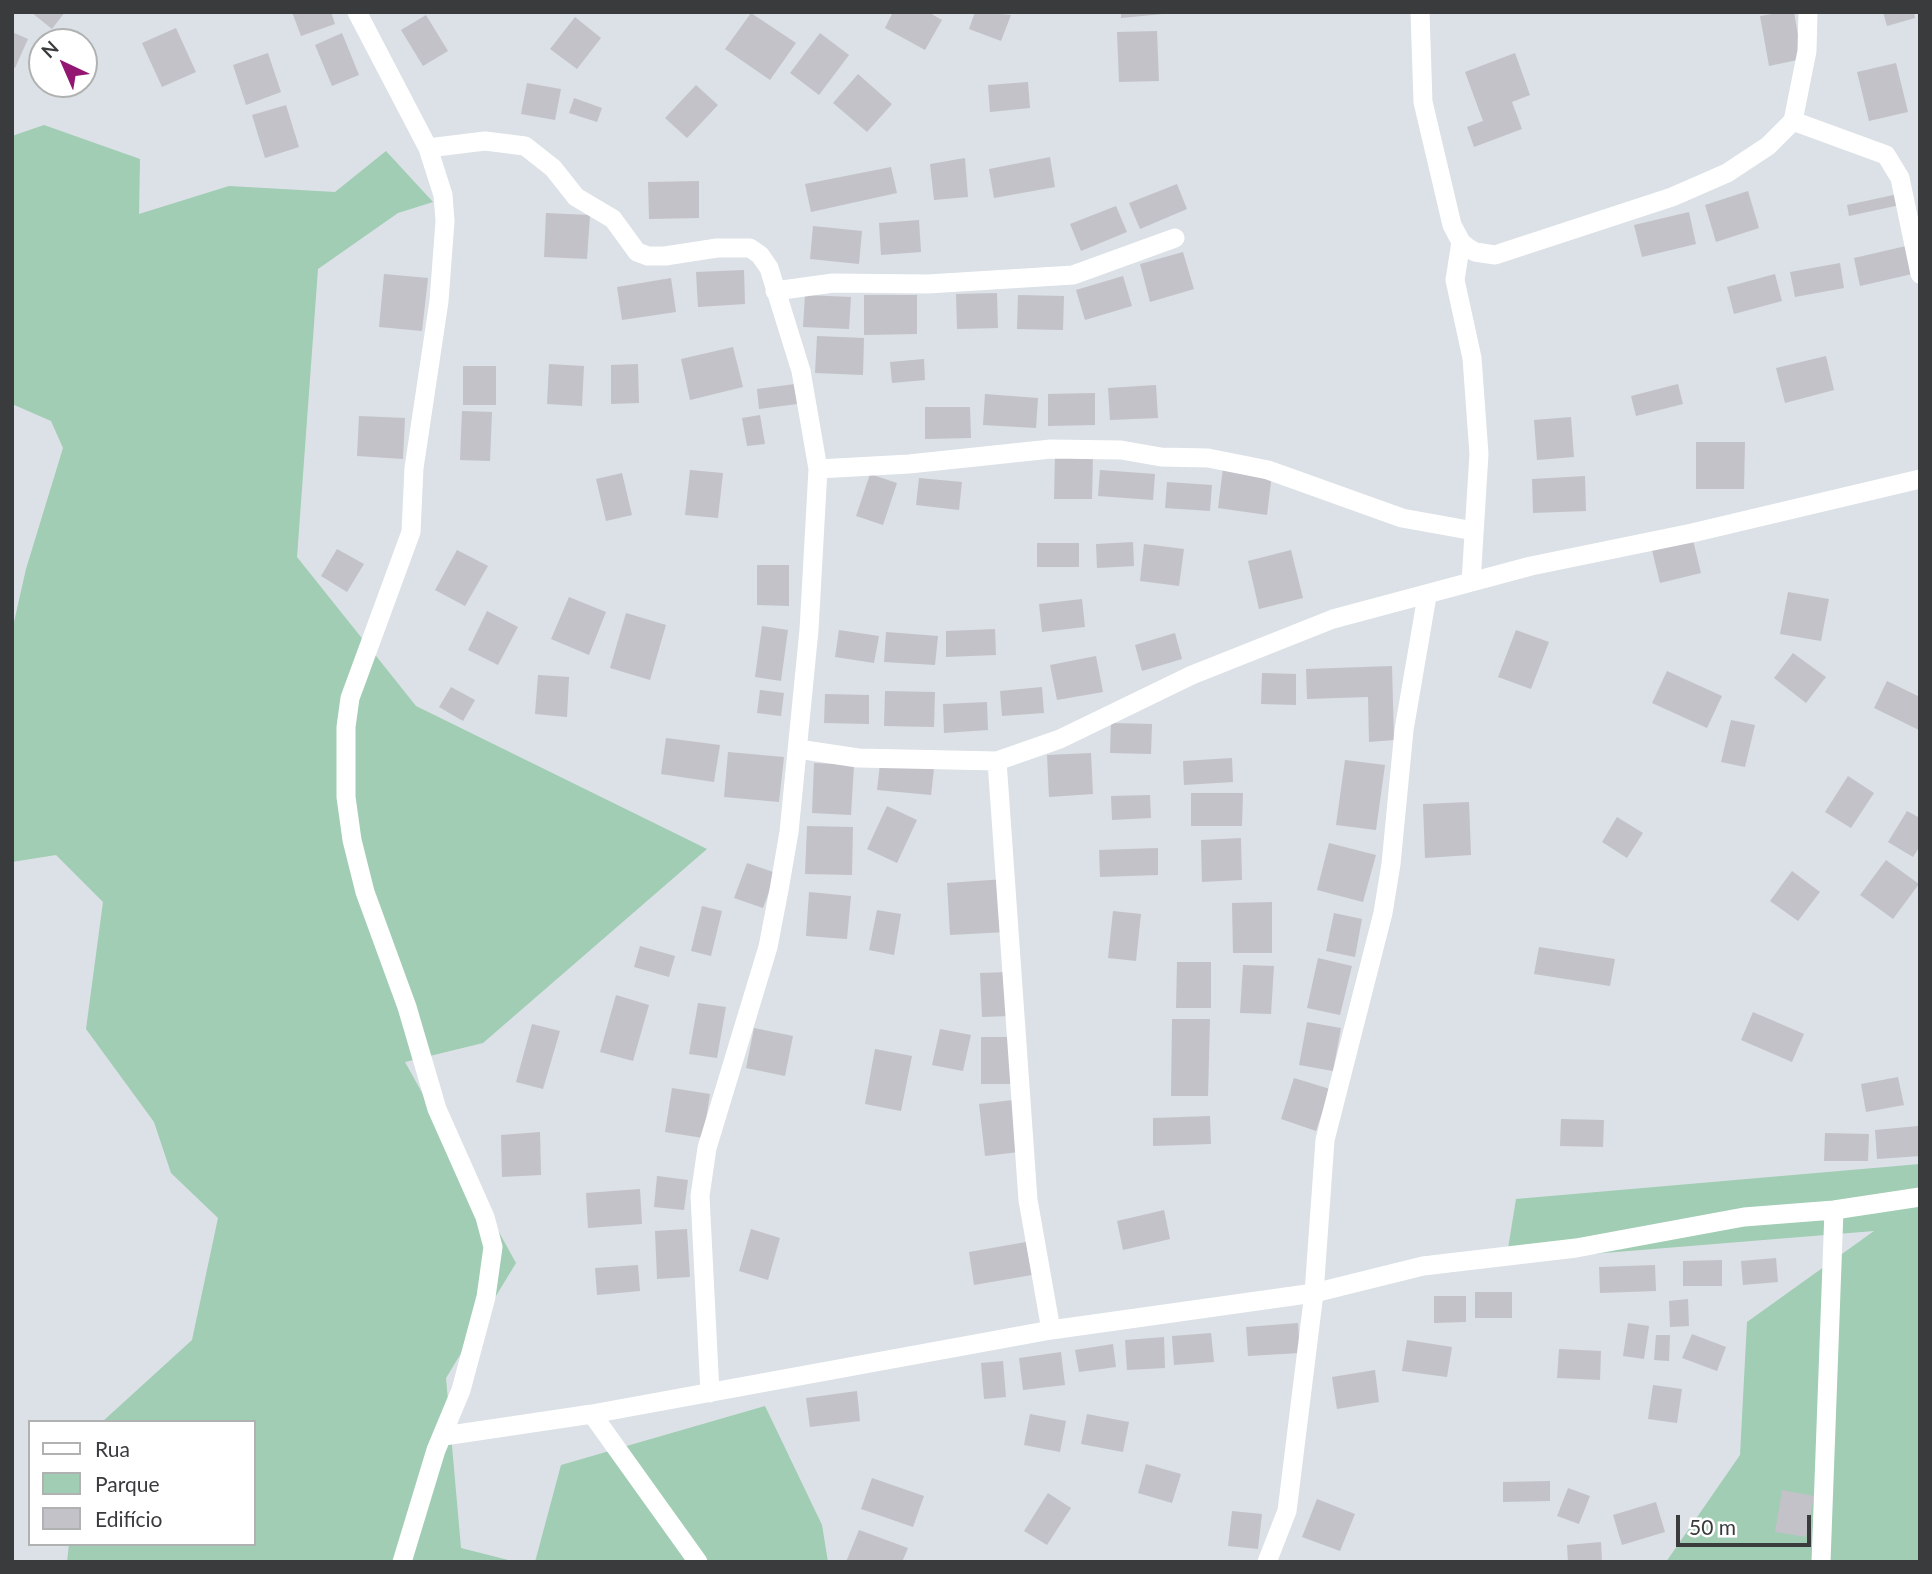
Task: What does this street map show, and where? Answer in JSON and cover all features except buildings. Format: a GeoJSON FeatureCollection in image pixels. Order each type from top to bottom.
{"type":"FeatureCollection","features":[{"type":"Feature","properties":{"kind":"street"},"geometry":{"type":"LineString","coordinates":[[357,12],[428,148],[443,195],[445,221],[439,301],[414,468],[411,533],[350,698],[346,727],[346,783],[352,840],[366,892],[407,1007],[437,1109],[485,1217],[493,1247],[486,1297],[461,1390],[444,1437],[436,1450],[402,1562]]}},
{"type":"Feature","properties":{"kind":"street"},"geometry":{"type":"LineString","coordinates":[[1420,12],[1423,102],[1452,225],[1461,242],[1475,252],[1495,255],[1672,198],[1749,160],[1768,146],[1793,121],[1807,51],[1808,12]]}},
{"type":"Feature","properties":{"kind":"street"},"geometry":{"type":"LineString","coordinates":[[1793,121],[1886,155],[1900,178],[1920,274]]}},
{"type":"Feature","properties":{"kind":"street"},"geometry":{"type":"LineString","coordinates":[[428,148],[485,141],[525,146],[553,168],[576,197],[613,219],[637,252],[665,256],[717,248],[750,248],[765,262],[801,371],[818,469],[815,557],[798,749],[789,832],[768,947],[707,1148],[700,1196],[710,1393]]}},
{"type":"Feature","properties":{"kind":"street"},"geometry":{"type":"LineString","coordinates":[[775,291],[833,283],[928,284],[1073,275],[1175,238]]}},
{"type":"Feature","properties":{"kind":"street"},"geometry":{"type":"LineString","coordinates":[[1461,242],[1455,280],[1472,358],[1479,454],[1471,582]]}},
{"type":"Feature","properties":{"kind":"street"},"geometry":{"type":"LineString","coordinates":[[818,469],[909,464],[1051,449],[1121,450],[1161,457],[1208,458],[1268,470],[1402,518],[1474,531]]}},
{"type":"Feature","properties":{"kind":"street"},"geometry":{"type":"LineString","coordinates":[[798,749],[858,758],[997,761],[1060,739],[1192,676],[1333,619],[1427,596],[1471,582],[1920,479]]}},
{"type":"Feature","properties":{"kind":"street"},"geometry":{"type":"LineString","coordinates":[[1267,1562],[1287,1511],[1314,1293],[1325,1140],[1383,913],[1391,864],[1404,730],[1427,596]]}},
{"type":"Feature","properties":{"kind":"street"},"geometry":{"type":"LineString","coordinates":[[997,761],[1028,1200],[1051,1330]]}},
{"type":"Feature","properties":{"kind":"street"},"geometry":{"type":"LineString","coordinates":[[444,1437],[592,1414],[1051,1330],[1314,1293],[1423,1266],[1576,1248],[1744,1216],[1834,1210],[1920,1197]]}},
{"type":"Feature","properties":{"kind":"street"},"geometry":{"type":"LineString","coordinates":[[1821,1562],[1834,1210]]}},
{"type":"Feature","properties":{"kind":"street"},"geometry":{"type":"LineString","coordinates":[[592,1414],[698,1562]]}},
{"type":"Feature","properties":{"kind":"green space"},"geometry":{"type":"Polygon","coordinates":[[[44,125],[140,159],[139,214],[229,186],[335,192],[386,151],[433,202],[398,213],[318,269],[297,557],[416,706],[707,849],[483,1043],[405,1062],[516,1263],[446,1378],[461,1548],[516,1562],[67,1562],[69,1546],[256,1546],[256,1420],[104,1420],[192,1340],[218,1218],[171,1173],[154,1122],[86,1029],[103,902],[56,855],[12,862],[12,631],[26,569],[63,448],[51,421],[12,404],[12,136],[44,125]]]}},
{"type":"Feature","properties":{"kind":"green space"},"geometry":{"type":"Polygon","coordinates":[[[1920,1164],[1920,1562],[1666,1562],[1740,1455],[1747,1322],[1874,1231],[1506,1261],[1516,1199],[1920,1164]]]}},
{"type":"Feature","properties":{"kind":"green space"},"geometry":{"type":"Polygon","coordinates":[[[765,1406],[822,1525],[828,1562],[535,1562],[561,1465],[765,1406]]]}}]}
